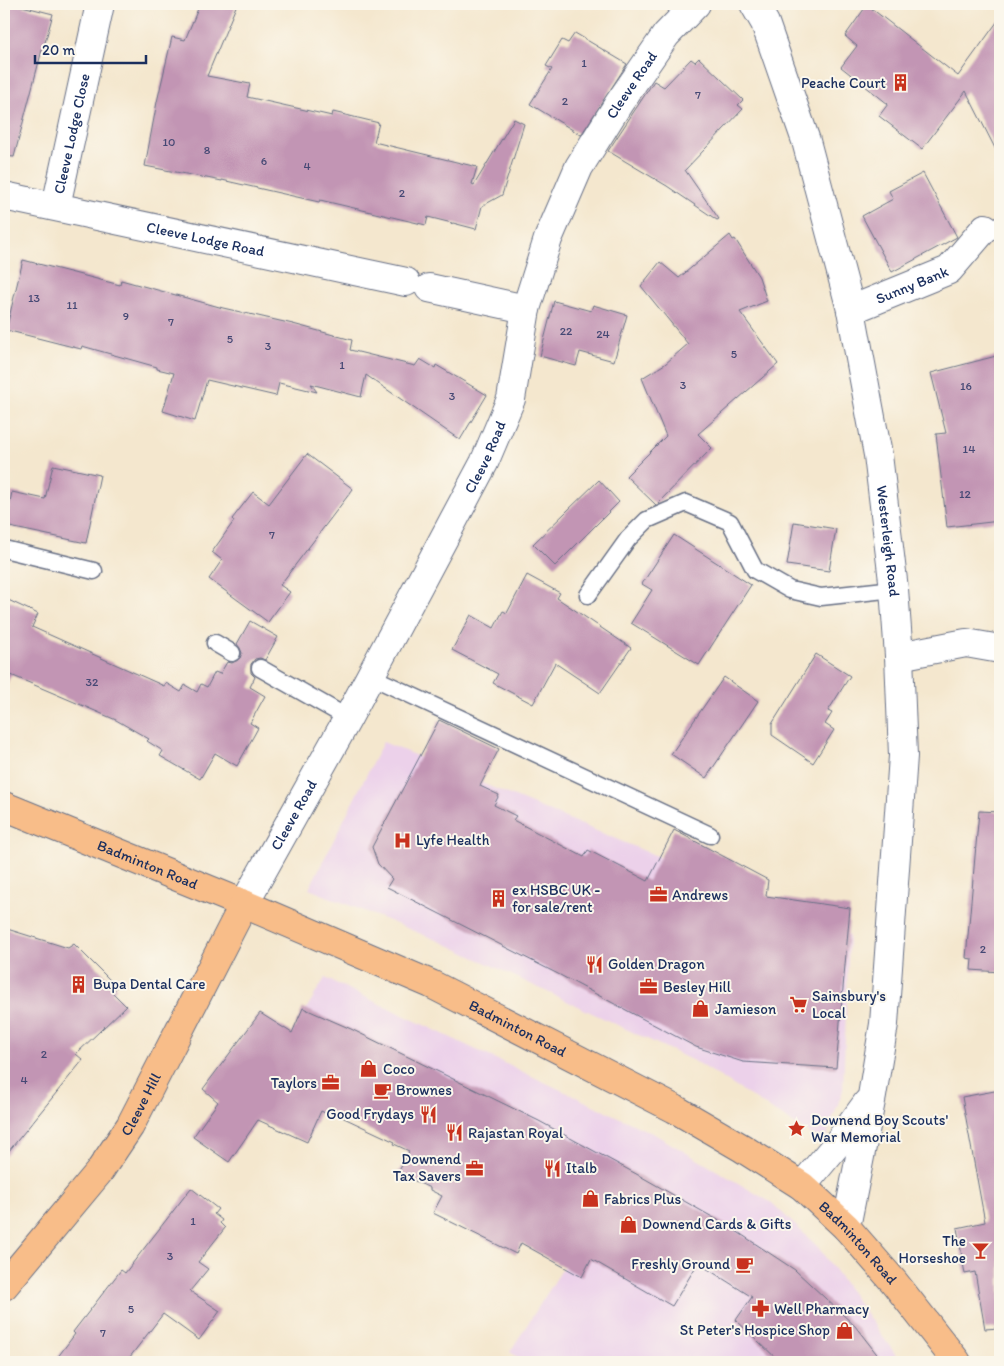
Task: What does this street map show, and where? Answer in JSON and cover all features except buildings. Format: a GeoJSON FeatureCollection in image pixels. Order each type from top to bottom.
{"type":"FeatureCollection","features":[{"type":"Feature","properties":{"kind":"main road","name":"Badminton Road"},"geometry":{"type":"LineString","coordinates":[[4,806],[244,904],[431,984],[675,1110],[742,1148],[802,1186],[846,1227],[894,1282],[957,1362]]}},
{"type":"Feature","properties":{"kind":"main road","name":"Cleeve Hill"},"geometry":{"type":"LineString","coordinates":[[4,1286],[99,1172],[130,1126],[244,904]]}},
{"type":"Feature","properties":{"kind":"street","name":"Cleeve Lodge Close"},"geometry":{"type":"LineString","coordinates":[[56,206],[100,4]]}},
{"type":"Feature","properties":{"kind":"street","name":"Cleeve Road"},"geometry":{"type":"LineString","coordinates":[[244,904],[348,718],[484,463],[511,399],[526,309],[548,239],[579,167],[619,103],[666,35],[696,4]]}},
{"type":"Feature","properties":{"kind":"street","name":"Westerleigh Road"},"geometry":{"type":"LineString","coordinates":[[754,4],[766,23],[806,141],[851,310],[878,455],[894,589],[903,756],[884,1024],[846,1227]]}},
{"type":"Feature","properties":{"kind":"street","name":"Cleeve Lodge Road"},"geometry":{"type":"LineString","coordinates":[[4,196],[526,309]]}},
{"type":"Feature","properties":{"kind":"street","name":"Sunny Bank"},"geometry":{"type":"LineString","coordinates":[[851,310],[949,270],[985,228]]}},
{"type":"Feature","properties":{"kind":"street"},"geometry":{"type":"LineString","coordinates":[[899,656],[966,643],[1000,650]]}},
{"type":"Feature","properties":{"kind":"street","name":"Westerleigh Road"},"geometry":{"type":"LineString","coordinates":[[802,1186],[838,1144],[872,1096]]}},
{"type":"Feature","properties":{"kind":"lane"},"geometry":{"type":"LineString","coordinates":[[588,595],[628,539],[647,520],[686,503],[730,522],[755,570],[790,590],[821,597],[894,589]]}},
{"type":"Feature","properties":{"kind":"lane"},"geometry":{"type":"LineString","coordinates":[[4,549],[94,571]]}},
{"type":"Feature","properties":{"kind":"lane"},"geometry":{"type":"LineString","coordinates":[[215,643],[232,653]]}},
{"type":"Feature","properties":{"kind":"lane"},"geometry":{"type":"LineString","coordinates":[[260,668],[348,718]]}},
{"type":"Feature","properties":{"kind":"lane"},"geometry":{"type":"LineString","coordinates":[[370,676],[710,835]]}},
{"type":"Feature","properties":{"kind":"shaded area"},"geometry":{"type":"Polygon","coordinates":[[[383,742],[849,936],[843,1090],[824,1143],[700,1064],[444,943],[309,889],[383,742]]]}},
{"type":"Feature","properties":{"kind":"shaded area"},"geometry":{"type":"Polygon","coordinates":[[[325,978],[656,1135],[772,1203],[818,1247],[901,1362],[525,1362],[510,1352],[596,1216],[272,1065],[325,978]]]}},
{"type":"Feature","properties":{"kind":"place","name":"Peache Court"},"geometry":{"type":"Point","coordinates":[900,83]}},
{"type":"Feature","properties":{"kind":"place","name":"Lyfe Health"},"geometry":{"type":"Point","coordinates":[402,840]}},
{"type":"Feature","properties":{"kind":"place","name":"Andrews"},"geometry":{"type":"Point","coordinates":[658,895]}},
{"type":"Feature","properties":{"kind":"place","name":"ex HSBC UK - for sale/rent"},"geometry":{"type":"Point","coordinates":[498,899]}},
{"type":"Feature","properties":{"kind":"place","name":"Golden Dragon"},"geometry":{"type":"Point","coordinates":[594,964]}},
{"type":"Feature","properties":{"kind":"place","name":"Bupa Dental Care"},"geometry":{"type":"Point","coordinates":[79,984]}},
{"type":"Feature","properties":{"kind":"place","name":"Besley Hill"},"geometry":{"type":"Point","coordinates":[649,987]}},
{"type":"Feature","properties":{"kind":"place","name":"Sainsbury's Local"},"geometry":{"type":"Point","coordinates":[798,1005]}},
{"type":"Feature","properties":{"kind":"place","name":"Jamieson"},"geometry":{"type":"Point","coordinates":[701,1009]}},
{"type":"Feature","properties":{"kind":"place","name":"Coco"},"geometry":{"type":"Point","coordinates":[369,1069]}},
{"type":"Feature","properties":{"kind":"place","name":"Taylors"},"geometry":{"type":"Point","coordinates":[331,1083]}},
{"type":"Feature","properties":{"kind":"place","name":"Brownes"},"geometry":{"type":"Point","coordinates":[382,1090]}},
{"type":"Feature","properties":{"kind":"place","name":"Good Frydays"},"geometry":{"type":"Point","coordinates":[428,1114]}},
{"type":"Feature","properties":{"kind":"place","name":"Downend Boy Scouts' War Memorial"},"geometry":{"type":"Point","coordinates":[797,1129]}},
{"type":"Feature","properties":{"kind":"place","name":"Rajastan Royal"},"geometry":{"type":"Point","coordinates":[454,1133]}},
{"type":"Feature","properties":{"kind":"place","name":"Downend Tax Savers"},"geometry":{"type":"Point","coordinates":[475,1168]}},
{"type":"Feature","properties":{"kind":"place","name":"Italb"},"geometry":{"type":"Point","coordinates":[552,1168]}},
{"type":"Feature","properties":{"kind":"place","name":"Fabrics Plus"},"geometry":{"type":"Point","coordinates":[590,1199]}},
{"type":"Feature","properties":{"kind":"place","name":"Downend Cards & Gifts"},"geometry":{"type":"Point","coordinates":[628,1224]}},
{"type":"Feature","properties":{"kind":"place","name":"The Horseshoe"},"geometry":{"type":"Point","coordinates":[980,1250]}},
{"type":"Feature","properties":{"kind":"place","name":"Freshly Ground"},"geometry":{"type":"Point","coordinates":[744,1264]}},
{"type":"Feature","properties":{"kind":"place","name":"Well Pharmacy"},"geometry":{"type":"Point","coordinates":[760,1309]}},
{"type":"Feature","properties":{"kind":"place","name":"St Peter's Hospice Shop"},"geometry":{"type":"Point","coordinates":[844,1330]}}]}
